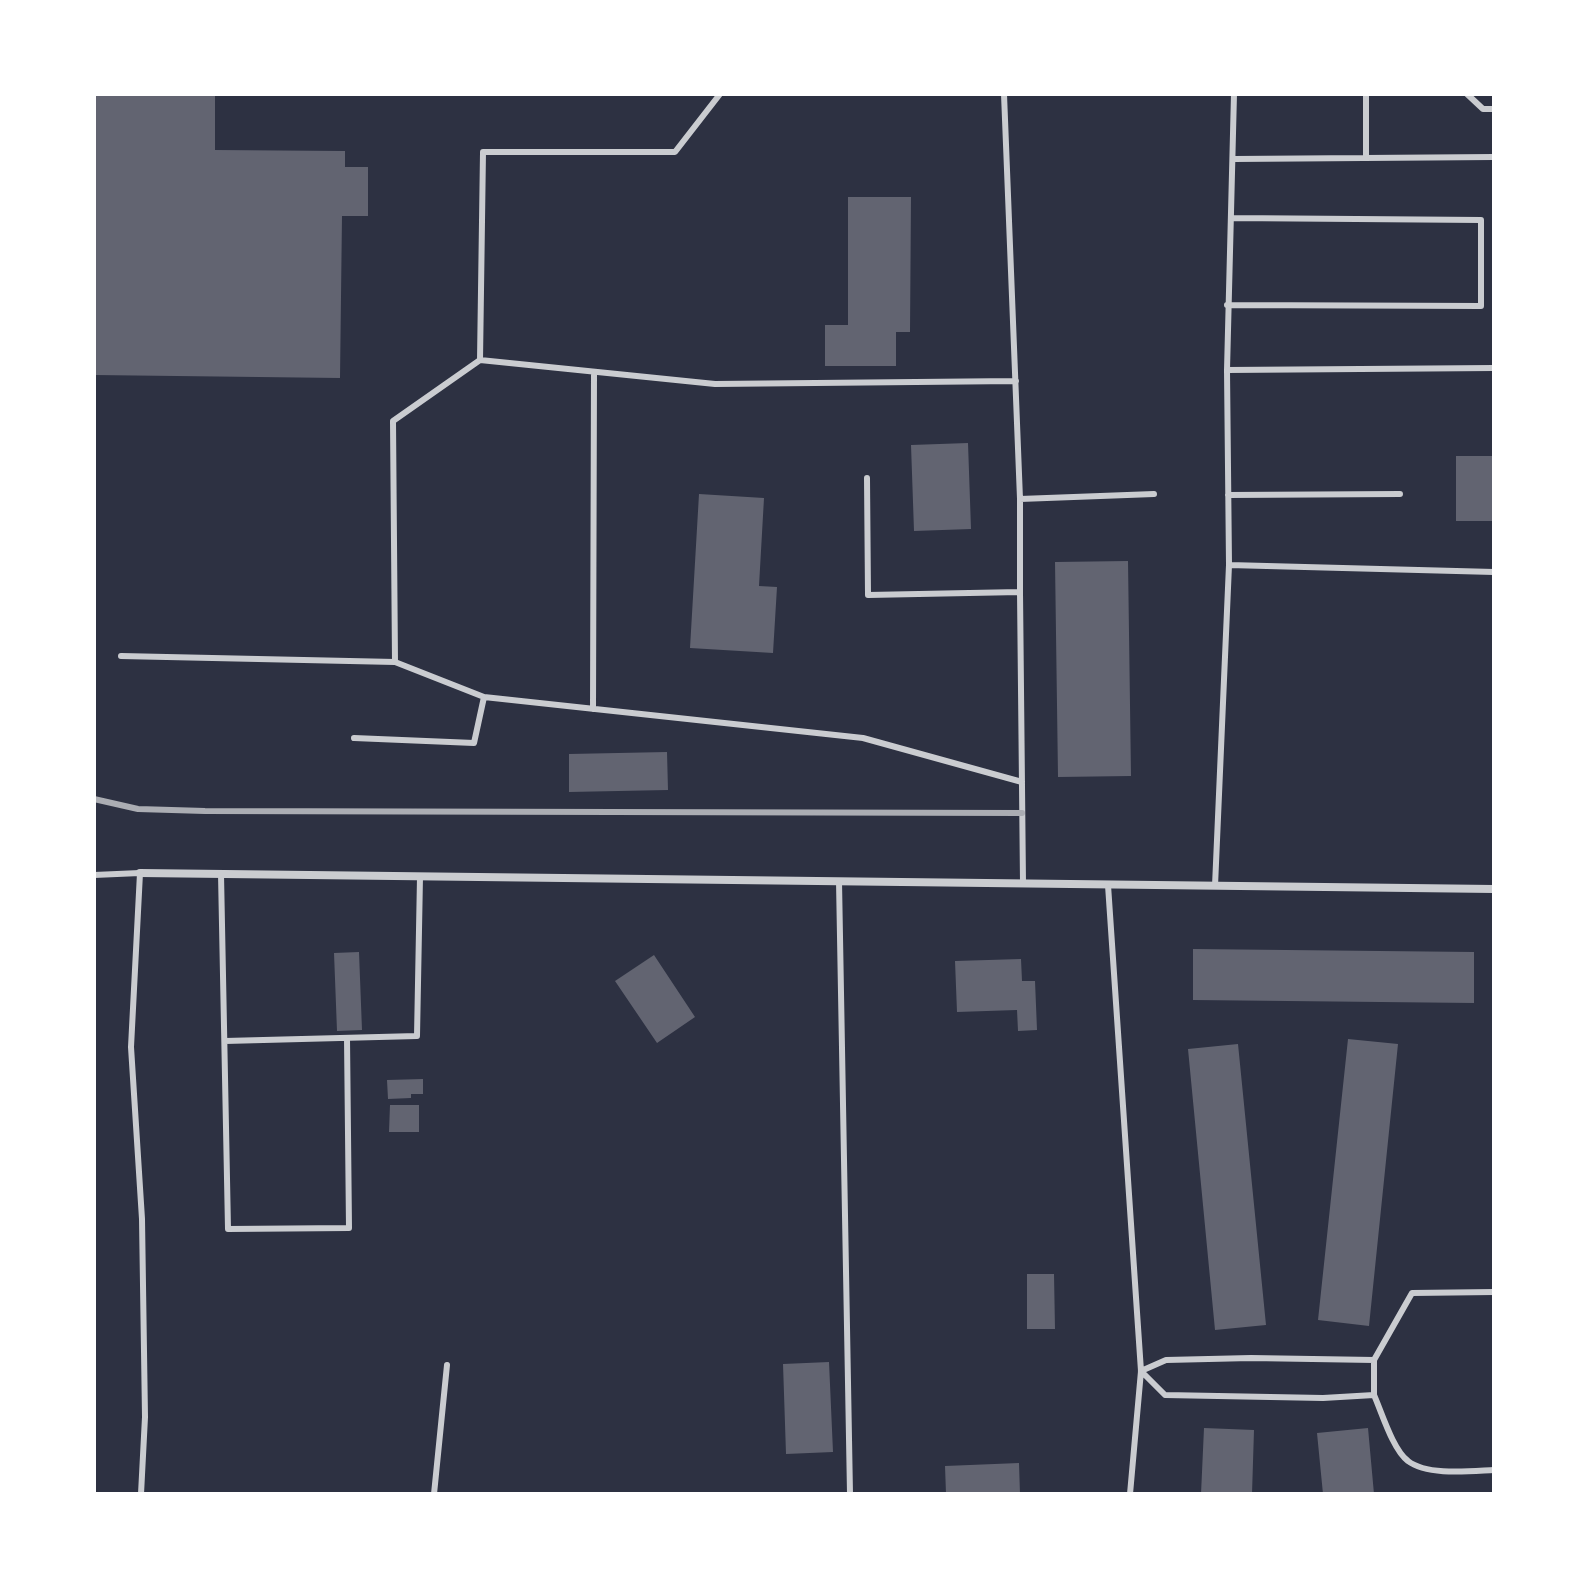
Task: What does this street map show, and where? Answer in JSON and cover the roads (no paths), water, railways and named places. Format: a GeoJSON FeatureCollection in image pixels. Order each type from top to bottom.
{"type":"FeatureCollection","features":[{"type":"Feature","properties":{"kind":"street"},"geometry":{"type":"LineString","coordinates":[[140,873],[1494,889]]}},
{"type":"Feature","properties":{"kind":"lane"},"geometry":{"type":"LineString","coordinates":[[480,360],[483,152],[675,152],[720,94]]}},
{"type":"Feature","properties":{"kind":"lane"},"geometry":{"type":"LineString","coordinates":[[1004,94],[1020,499],[1023,883]]}},
{"type":"Feature","properties":{"kind":"lane"},"geometry":{"type":"LineString","coordinates":[[1215,886],[1229,565],[1227,305],[1234,94]]}},
{"type":"Feature","properties":{"kind":"lane"},"geometry":{"type":"LineString","coordinates":[[1366,94],[1366,158]]}},
{"type":"Feature","properties":{"kind":"lane"},"geometry":{"type":"LineString","coordinates":[[1467,94],[1483,109],[1494,109]]}},
{"type":"Feature","properties":{"kind":"lane"},"geometry":{"type":"LineString","coordinates":[[1234,159],[1494,157]]}},
{"type":"Feature","properties":{"kind":"lane"},"geometry":{"type":"LineString","coordinates":[[1227,305],[1481,306],[1481,220],[1231,218]]}},
{"type":"Feature","properties":{"kind":"lane"},"geometry":{"type":"LineString","coordinates":[[395,662],[393,421],[480,360],[715,384],[1016,381]]}},
{"type":"Feature","properties":{"kind":"lane"},"geometry":{"type":"LineString","coordinates":[[1227,370],[1494,368]]}},
{"type":"Feature","properties":{"kind":"lane"},"geometry":{"type":"LineString","coordinates":[[593,709],[594,372]]}},
{"type":"Feature","properties":{"kind":"lane"},"geometry":{"type":"LineString","coordinates":[[867,478],[868,595],[1020,592]]}},
{"type":"Feature","properties":{"kind":"lane"},"geometry":{"type":"LineString","coordinates":[[1020,499],[1154,494]]}},
{"type":"Feature","properties":{"kind":"lane"},"geometry":{"type":"LineString","coordinates":[[1228,495],[1400,494]]}},
{"type":"Feature","properties":{"kind":"lane"},"geometry":{"type":"LineString","coordinates":[[1229,565],[1494,572]]}},
{"type":"Feature","properties":{"kind":"lane"},"geometry":{"type":"LineString","coordinates":[[121,656],[395,662],[484,697],[863,738],[1022,782]]}},
{"type":"Feature","properties":{"kind":"lane"},"geometry":{"type":"LineString","coordinates":[[354,738],[474,743],[484,697]]}},
{"type":"Feature","properties":{"kind":"lane"},"geometry":{"type":"LineString","coordinates":[[94,875],[140,873],[131,1047],[142,1219],[145,1417],[141,1494]]}},
{"type":"Feature","properties":{"kind":"lane"},"geometry":{"type":"LineString","coordinates":[[221,874],[228,1229],[349,1228],[347,1038]]}},
{"type":"Feature","properties":{"kind":"lane"},"geometry":{"type":"LineString","coordinates":[[225,1041],[417,1036],[420,877]]}},
{"type":"Feature","properties":{"kind":"lane"},"geometry":{"type":"LineString","coordinates":[[839,881],[850,1494]]}},
{"type":"Feature","properties":{"kind":"lane"},"geometry":{"type":"LineString","coordinates":[[1108,885],[1141,1371],[1130,1494]]}},
{"type":"Feature","properties":{"kind":"lane"},"geometry":{"type":"LineString","coordinates":[[1494,1292],[1412,1293],[1374,1360],[1374,1395],[1395,1444],[1408,1462],[1436,1471],[1494,1470]]}},
{"type":"Feature","properties":{"kind":"lane"},"geometry":{"type":"LineString","coordinates":[[1141,1371],[1166,1360],[1374,1360]]}},
{"type":"Feature","properties":{"kind":"lane"},"geometry":{"type":"LineString","coordinates":[[434,1494],[447,1365]]}},
{"type":"Feature","properties":{"kind":"lane"},"geometry":{"type":"LineString","coordinates":[[1141,1371],[1165,1395],[1323,1398],[1374,1395]]}},
{"type":"Feature","properties":{"kind":"railway"},"geometry":{"type":"LineString","coordinates":[[94,799],[138,809],[205,811],[1022,813]]}}]}
